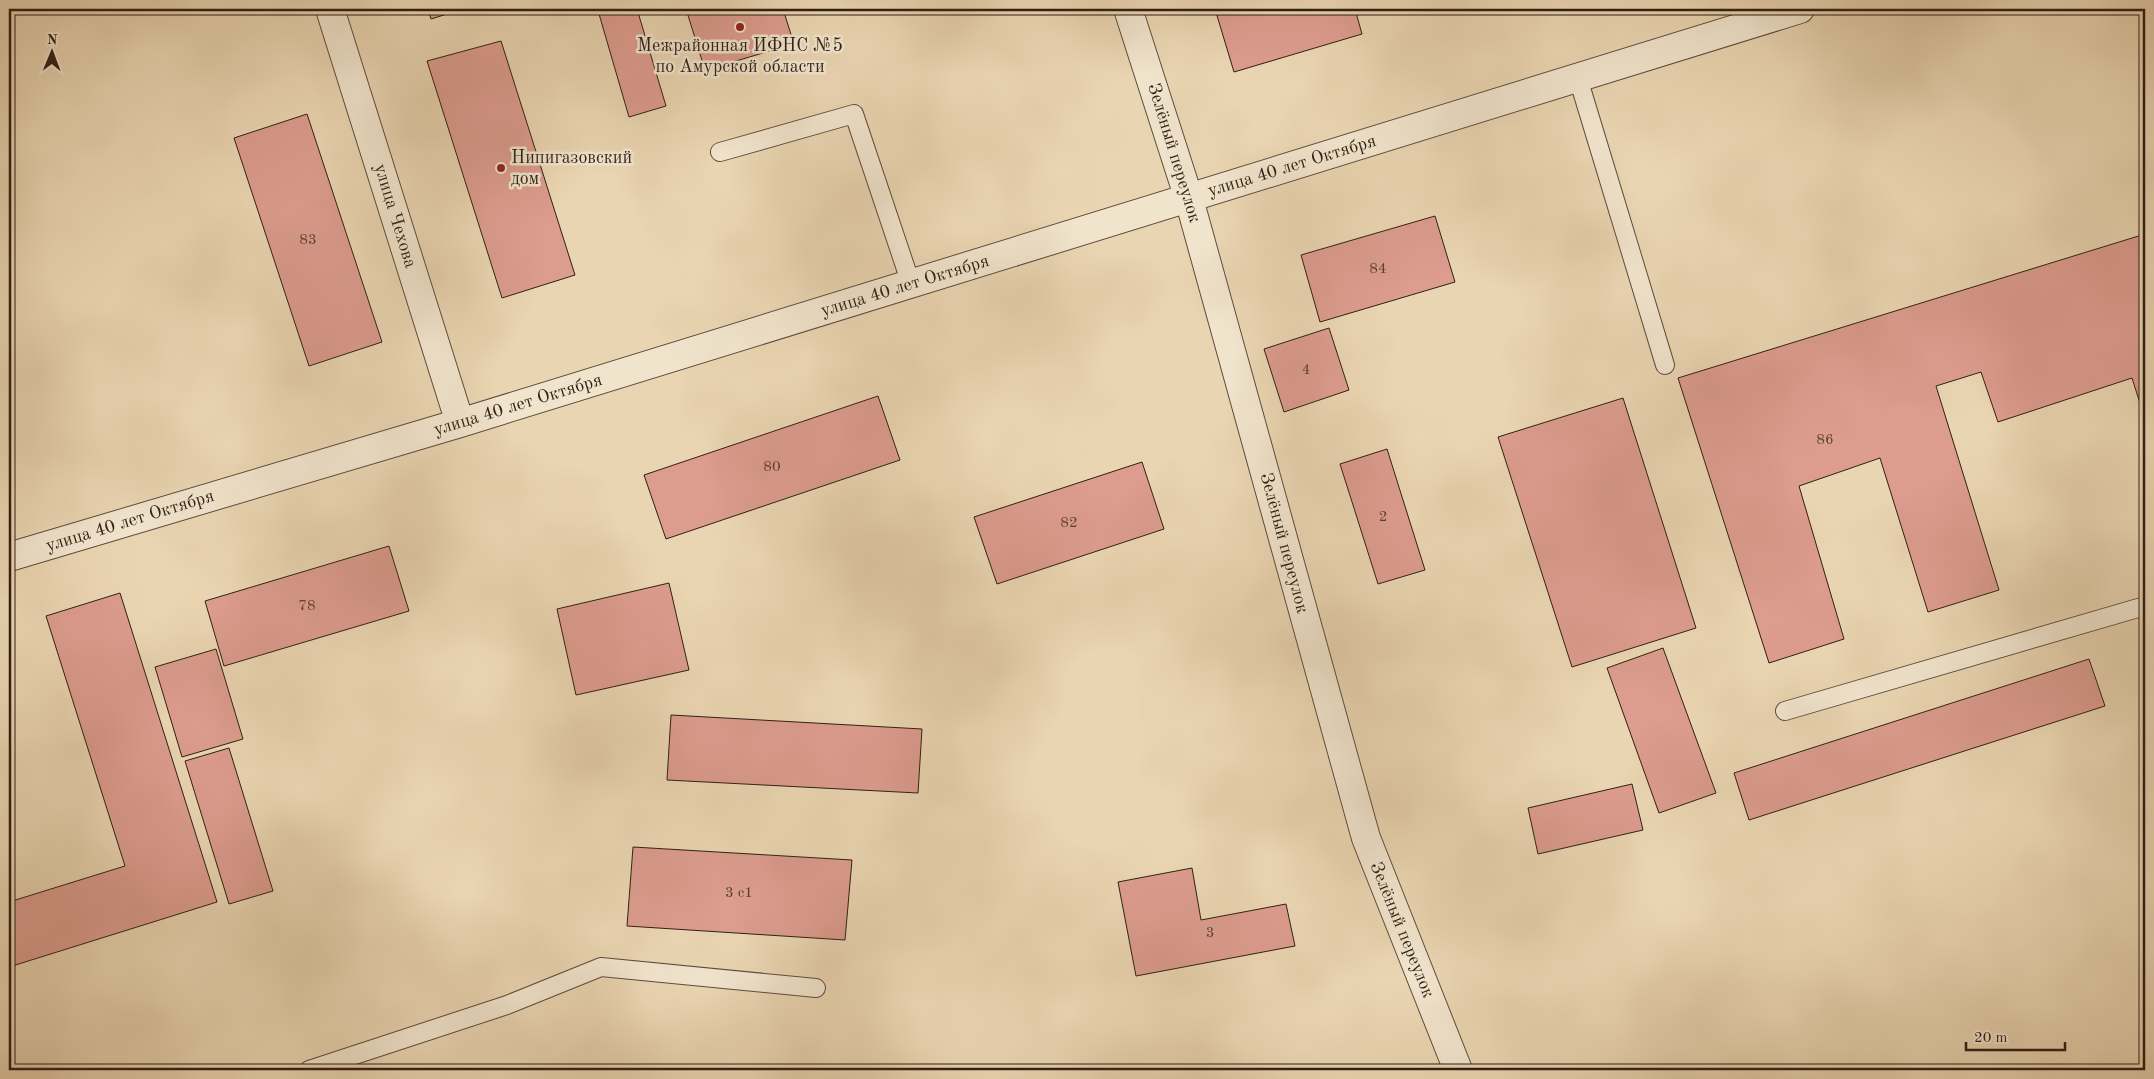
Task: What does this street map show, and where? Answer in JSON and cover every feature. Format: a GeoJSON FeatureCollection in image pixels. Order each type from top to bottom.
{"type":"FeatureCollection","features":[{"type":"Feature","properties":{"kind":"street","name":"улица Чехова"},"geometry":{"type":"LineString","coordinates":[[330,9],[460,423]]}},
{"type":"Feature","properties":{"kind":"street","name":"Зелёный переулок"},"geometry":{"type":"LineString","coordinates":[[1128,9],[1189,198],[1366,838],[1458,1070]]}},
{"type":"Feature","properties":{"kind":"street","name":"улица 40 лет Октября"},"geometry":{"type":"LineString","coordinates":[[9,557],[460,423],[1800,9]]}},
{"type":"Feature","properties":{"kind":"lane"},"geometry":{"type":"LineString","coordinates":[[1578,78],[1665,365]]}},
{"type":"Feature","properties":{"kind":"lane"},"geometry":{"type":"LineString","coordinates":[[720,152],[854,114],[911,284]]}},
{"type":"Feature","properties":{"kind":"lane"},"geometry":{"type":"LineString","coordinates":[[1785,711],[2145,606]]}},
{"type":"Feature","properties":{"kind":"lane"},"geometry":{"type":"LineString","coordinates":[[310,1070],[507,1005],[600,967],[816,988]]}},
{"type":"Feature","properties":{"kind":"building"},"geometry":{"type":"Polygon","coordinates":[[[428,9],[463,9],[431,19],[428,9]]]}},
{"type":"Feature","properties":{"kind":"building"},"geometry":{"type":"Polygon","coordinates":[[[616,9],[637,9],[666,106],[629,117],[599,14],[616,9]]]}},
{"type":"Feature","properties":{"kind":"building","name":"Межрайонная ИФНС №5 по Амурской области"},"geometry":{"type":"Polygon","coordinates":[[[686,9],[783,9],[794,44],[705,70],[686,9]]]}},
{"type":"Feature","properties":{"kind":"building"},"geometry":{"type":"Polygon","coordinates":[[[1215,9],[1355,9],[1362,34],[1234,72],[1215,9]]]}},
{"type":"Feature","properties":{"kind":"building","name":"Нипигазовский дом"},"geometry":{"type":"Polygon","coordinates":[[[501,41],[575,275],[502,298],[427,61],[501,41]]]}},
{"type":"Feature","properties":{"kind":"building"},"geometry":{"type":"Polygon","coordinates":[[[307,114],[382,342],[309,366],[234,138],[307,114]]]}},
{"type":"Feature","properties":{"kind":"building"},"geometry":{"type":"Polygon","coordinates":[[[1435,216],[1455,282],[1320,322],[1301,255],[1435,216]]]}},
{"type":"Feature","properties":{"kind":"building"},"geometry":{"type":"Polygon","coordinates":[[[2145,234],[2145,419],[2132,378],[1998,422],[1981,372],[1936,386],[1999,590],[1928,612],[1880,458],[1799,486],[1844,639],[1769,663],[1678,378],[2145,234]]]}},
{"type":"Feature","properties":{"kind":"building"},"geometry":{"type":"Polygon","coordinates":[[[1329,328],[1349,390],[1284,412],[1264,349],[1329,328]]]}},
{"type":"Feature","properties":{"kind":"building"},"geometry":{"type":"Polygon","coordinates":[[[878,396],[900,460],[666,539],[644,475],[878,396]]]}},
{"type":"Feature","properties":{"kind":"building"},"geometry":{"type":"Polygon","coordinates":[[[1623,398],[1696,628],[1572,667],[1498,437],[1623,398]]]}},
{"type":"Feature","properties":{"kind":"building"},"geometry":{"type":"Polygon","coordinates":[[[1387,449],[1425,570],[1378,584],[1340,464],[1387,449]]]}},
{"type":"Feature","properties":{"kind":"building"},"geometry":{"type":"Polygon","coordinates":[[[1142,462],[1164,529],[997,584],[974,517],[1142,462]]]}},
{"type":"Feature","properties":{"kind":"building"},"geometry":{"type":"Polygon","coordinates":[[[389,546],[409,611],[224,666],[205,601],[389,546]]]}},
{"type":"Feature","properties":{"kind":"building"},"geometry":{"type":"Polygon","coordinates":[[[669,583],[689,670],[576,695],[557,609],[669,583]]]}},
{"type":"Feature","properties":{"kind":"building"},"geometry":{"type":"Polygon","coordinates":[[[120,593],[217,902],[9,967],[9,902],[125,866],[46,616],[120,593]]]}},
{"type":"Feature","properties":{"kind":"building"},"geometry":{"type":"Polygon","coordinates":[[[1663,648],[1716,793],[1659,813],[1607,668],[1663,648]]]}},
{"type":"Feature","properties":{"kind":"building"},"geometry":{"type":"Polygon","coordinates":[[[216,649],[243,739],[182,757],[155,667],[216,649]]]}},
{"type":"Feature","properties":{"kind":"building"},"geometry":{"type":"Polygon","coordinates":[[[2089,659],[2105,706],[1749,820],[1734,773],[2089,659]]]}},
{"type":"Feature","properties":{"kind":"building"},"geometry":{"type":"Polygon","coordinates":[[[671,715],[922,729],[918,793],[667,780],[671,715]]]}},
{"type":"Feature","properties":{"kind":"building"},"geometry":{"type":"Polygon","coordinates":[[[229,748],[273,891],[229,904],[185,761],[229,748]]]}},
{"type":"Feature","properties":{"kind":"building"},"geometry":{"type":"Polygon","coordinates":[[[1632,784],[1643,830],[1538,854],[1528,808],[1632,784]]]}},
{"type":"Feature","properties":{"kind":"building"},"geometry":{"type":"Polygon","coordinates":[[[633,847],[852,860],[845,940],[627,926],[633,847]]]}},
{"type":"Feature","properties":{"kind":"building"},"geometry":{"type":"Polygon","coordinates":[[[1192,868],[1201,920],[1286,904],[1295,946],[1136,976],[1118,882],[1192,868]]]}},
{"type":"Feature","properties":{"kind":"place","name":"Межрайонная ИФНС №5 по Амурской области"},"geometry":{"type":"Point","coordinates":[740,27]}},
{"type":"Feature","properties":{"kind":"place","name":"Нипигазовский дом"},"geometry":{"type":"Point","coordinates":[501,168]}}]}
